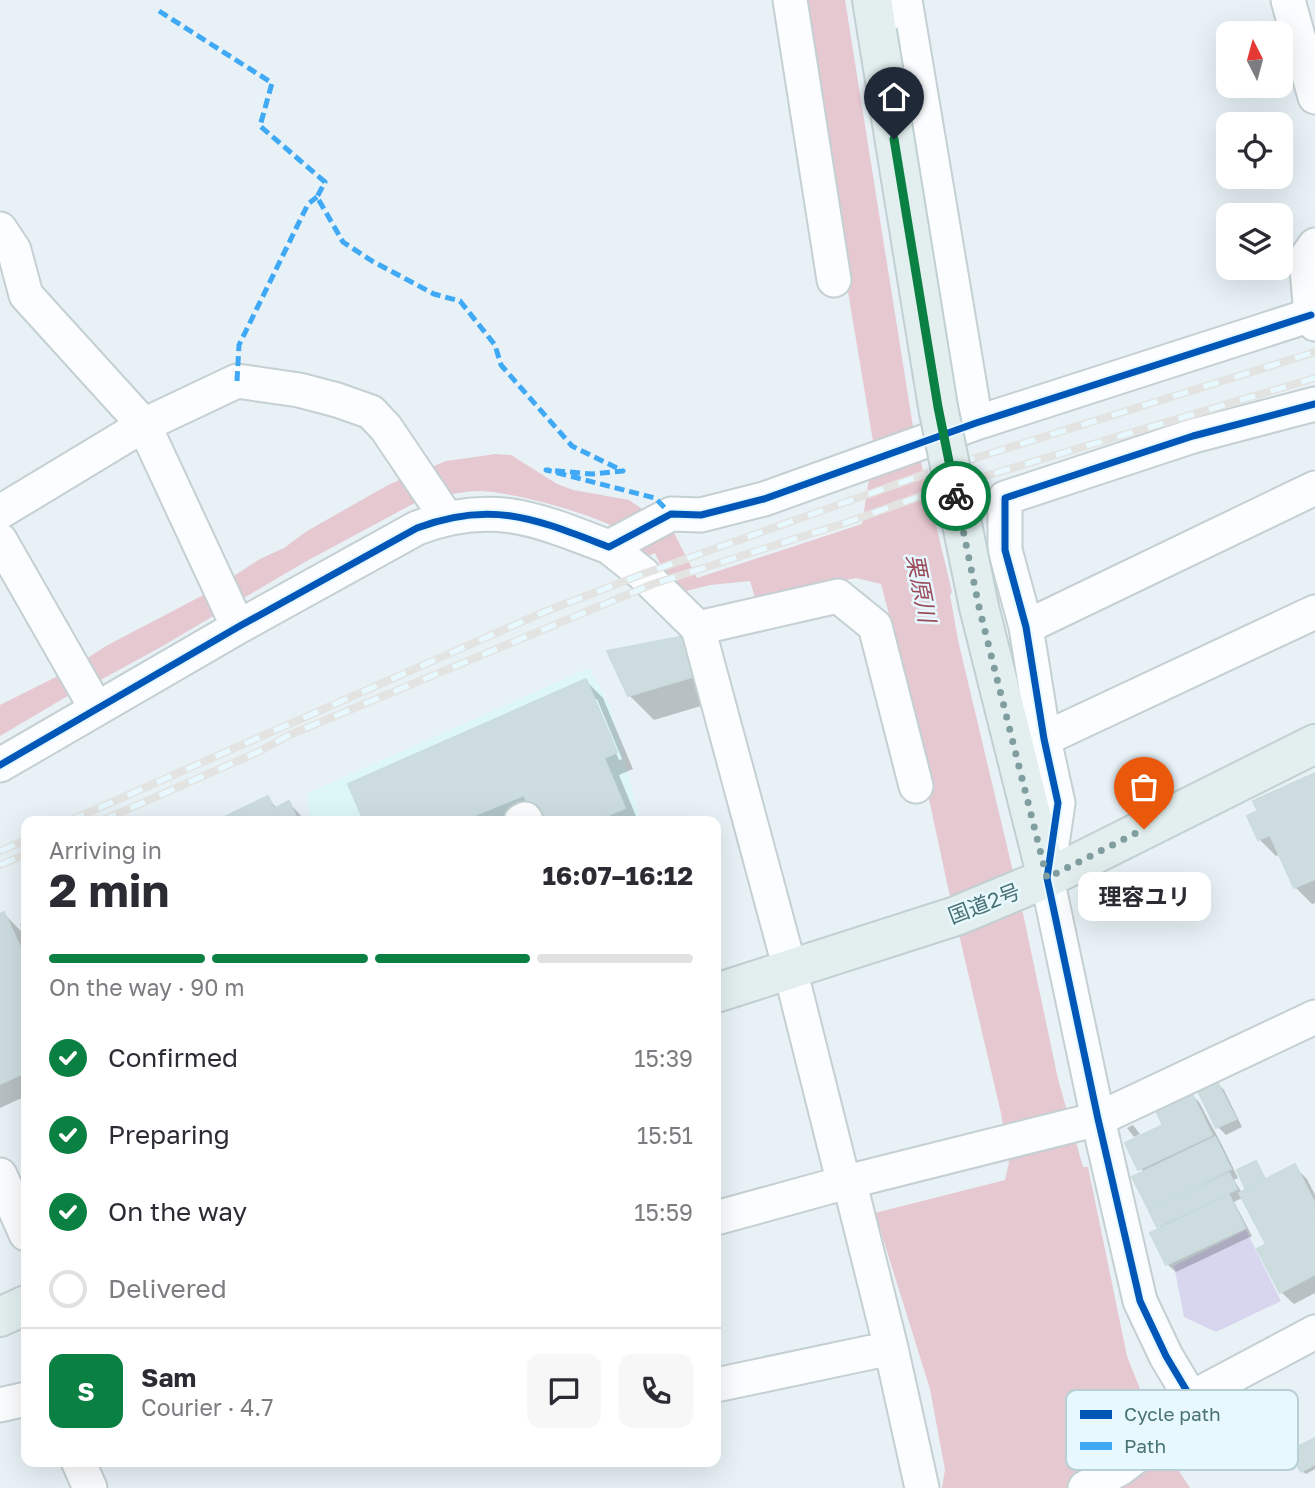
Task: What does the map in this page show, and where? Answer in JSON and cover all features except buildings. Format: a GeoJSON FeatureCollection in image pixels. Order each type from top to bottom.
{"type":"FeatureCollection","features":[{"type":"Feature","properties":{"kind":"highway"},"geometry":{"type":"LineString","coordinates":[[874,16],[938,407],[1032,884]]}},
{"type":"Feature","properties":{"kind":"highway","name":"国道2号"},"geometry":{"type":"LineString","coordinates":[[721,991],[956,916],[1032,884],[1315,744]]}},
{"type":"Feature","properties":{"kind":"highway"},"geometry":{"type":"LineString","coordinates":[[0,1317],[21,1307]]}},
{"type":"Feature","properties":{"kind":"street"},"geometry":{"type":"LineString","coordinates":[[790,0],[834,280]]}},
{"type":"Feature","properties":{"kind":"street"},"geometry":{"type":"LineString","coordinates":[[905,0],[970,425]]}},
{"type":"Feature","properties":{"kind":"street"},"geometry":{"type":"LineString","coordinates":[[1300,16],[1315,97]]}},
{"type":"Feature","properties":{"kind":"street"},"geometry":{"type":"LineString","coordinates":[[0,229],[14,250],[26,295],[144,425],[228,606]]}},
{"type":"Feature","properties":{"kind":"street"},"geometry":{"type":"LineString","coordinates":[[617,543],[671,514],[701,515],[764,499],[970,425],[1313,319],[1306,258],[1315,245]]}},
{"type":"Feature","properties":{"kind":"street"},"geometry":{"type":"LineString","coordinates":[[0,512],[144,425],[237,381],[299,390],[371,412],[386,428],[442,510]]}},
{"type":"Feature","properties":{"kind":"street"},"geometry":{"type":"LineString","coordinates":[[1186,1390],[1166,1356],[1140,1301],[1086,1122],[1032,884],[1058,803],[1044,739],[1026,627],[1005,550],[1005,498],[1193,436],[1315,404]]}},
{"type":"Feature","properties":{"kind":"street"},"geometry":{"type":"LineString","coordinates":[[1026,627],[1315,488]]}},
{"type":"Feature","properties":{"kind":"street"},"geometry":{"type":"LineString","coordinates":[[0,765],[228,606],[417,528],[442,510],[538,520],[617,543],[643,574],[698,628],[790,969],[840,1168],[852,1192],[922,1488]]}},
{"type":"Feature","properties":{"kind":"street"},"geometry":{"type":"LineString","coordinates":[[0,540],[91,700]]}},
{"type":"Feature","properties":{"kind":"street"},"geometry":{"type":"LineString","coordinates":[[698,628],[838,596],[875,626],[916,786]]}},
{"type":"Feature","properties":{"kind":"street"},"geometry":{"type":"LineString","coordinates":[[1044,739],[1315,612]]}},
{"type":"Feature","properties":{"kind":"street"},"geometry":{"type":"LineString","coordinates":[[721,1217],[1086,1122],[1315,1017]]}},
{"type":"Feature","properties":{"kind":"street"},"geometry":{"type":"LineString","coordinates":[[0,1175],[21,1223]]}},
{"type":"Feature","properties":{"kind":"street"},"geometry":{"type":"LineString","coordinates":[[1206,1390],[1315,1332]]}},
{"type":"Feature","properties":{"kind":"street"},"geometry":{"type":"LineString","coordinates":[[721,1384],[891,1348]]}},
{"type":"Feature","properties":{"kind":"street"},"geometry":{"type":"LineString","coordinates":[[0,1405],[21,1400]]}},
{"type":"Feature","properties":{"kind":"street"},"geometry":{"type":"LineString","coordinates":[[81,1467],[90,1488]]}},
{"type":"Feature","properties":{"kind":"street"},"geometry":{"type":"LineString","coordinates":[[1085,1488],[1117,1470]]}},
{"type":"Feature","properties":{"kind":"shaded area"},"geometry":{"type":"Polygon","coordinates":[[[589,668],[610,706],[639,816],[311,816],[308,793],[589,668]]]}},
{"type":"Feature","properties":{"kind":"shaded area"},"geometry":{"type":"Polygon","coordinates":[[[1246,1230],[1281,1301],[1216,1332],[1184,1317],[1174,1266],[1246,1230]]]}},
{"type":"Feature","properties":{"kind":"water","name":"栗原川"},"geometry":{"type":"Polygon","coordinates":[[[796,0],[845,0],[914,433],[952,592],[950,595],[958,640],[1024,918],[1058,1079],[1083,1167],[1088,1167],[1127,1356],[1140,1390],[1066,1390],[1066,1470],[1179,1470],[1190,1488],[942,1488],[945,1470],[930,1389],[875,1213],[1005,1180],[1009,1163],[1001,1113],[881,584],[856,578],[755,598],[750,581],[710,585],[674,594],[655,553],[643,558],[623,534],[608,524],[580,513],[495,492],[474,491],[422,499],[303,563],[161,647],[76,691],[0,736],[0,705],[66,672],[106,646],[211,591],[260,559],[284,548],[307,531],[390,484],[446,461],[496,454],[511,455],[557,484],[573,490],[629,500],[672,529],[697,578],[862,524],[874,447],[814,88],[796,0]]]}},
{"type":"Feature","properties":{"kind":"railway"},"geometry":{"type":"LineString","coordinates":[[80,816],[544,612],[643,574],[931,472],[1315,352]]}},
{"type":"Feature","properties":{"kind":"railway"},"geometry":{"type":"LineString","coordinates":[[112,816],[260,751],[287,736],[653,584],[848,522],[935,491],[1315,378]]}},
{"type":"Feature","properties":{"kind":"railway"},"geometry":{"type":"LineString","coordinates":[[0,851],[21,842]]}},
{"type":"Feature","properties":{"kind":"railway"},"geometry":{"type":"LineString","coordinates":[[0,865],[21,856]]}},
{"type":"Feature","properties":{"kind":"marked path"},"geometry":{"type":"LineString","coordinates":[[159,11],[272,83],[260,126],[325,182],[317,197],[343,242],[372,261],[434,294],[460,301],[495,345],[501,365],[572,446],[623,471],[592,474],[546,470],[655,498],[671,514]]}},
{"type":"Feature","properties":{"kind":"marked path"},"geometry":{"type":"LineString","coordinates":[[237,381],[239,345],[308,204],[317,197]]}},
{"type":"Feature","properties":{"kind":"cycle path"},"geometry":{"type":"LineString","coordinates":[[0,765],[238,627],[417,528],[444,519],[469,515],[515,516],[537,521],[609,547],[671,514],[701,515],[764,499],[976,423],[1311,315]]}},
{"type":"Feature","properties":{"kind":"cycle path"},"geometry":{"type":"LineString","coordinates":[[1186,1390],[1166,1356],[1140,1301],[1047,878],[1058,803],[1044,739],[1026,627],[1005,550],[1005,498],[1193,436],[1315,404]]}},
{"type":"Feature","properties":{"kind":"way so far"},"geometry":{"type":"LineString","coordinates":[[956,496],[979,607],[1047,878],[1144,829]]}},
{"type":"Feature","properties":{"kind":"place","name":"理容ユリ"},"geometry":{"type":"Point","coordinates":[1144,829]}},
{"type":"Feature","properties":{"kind":"route"},"geometry":{"type":"LineString","coordinates":[[894,139],[938,407],[956,496]]}}]}
